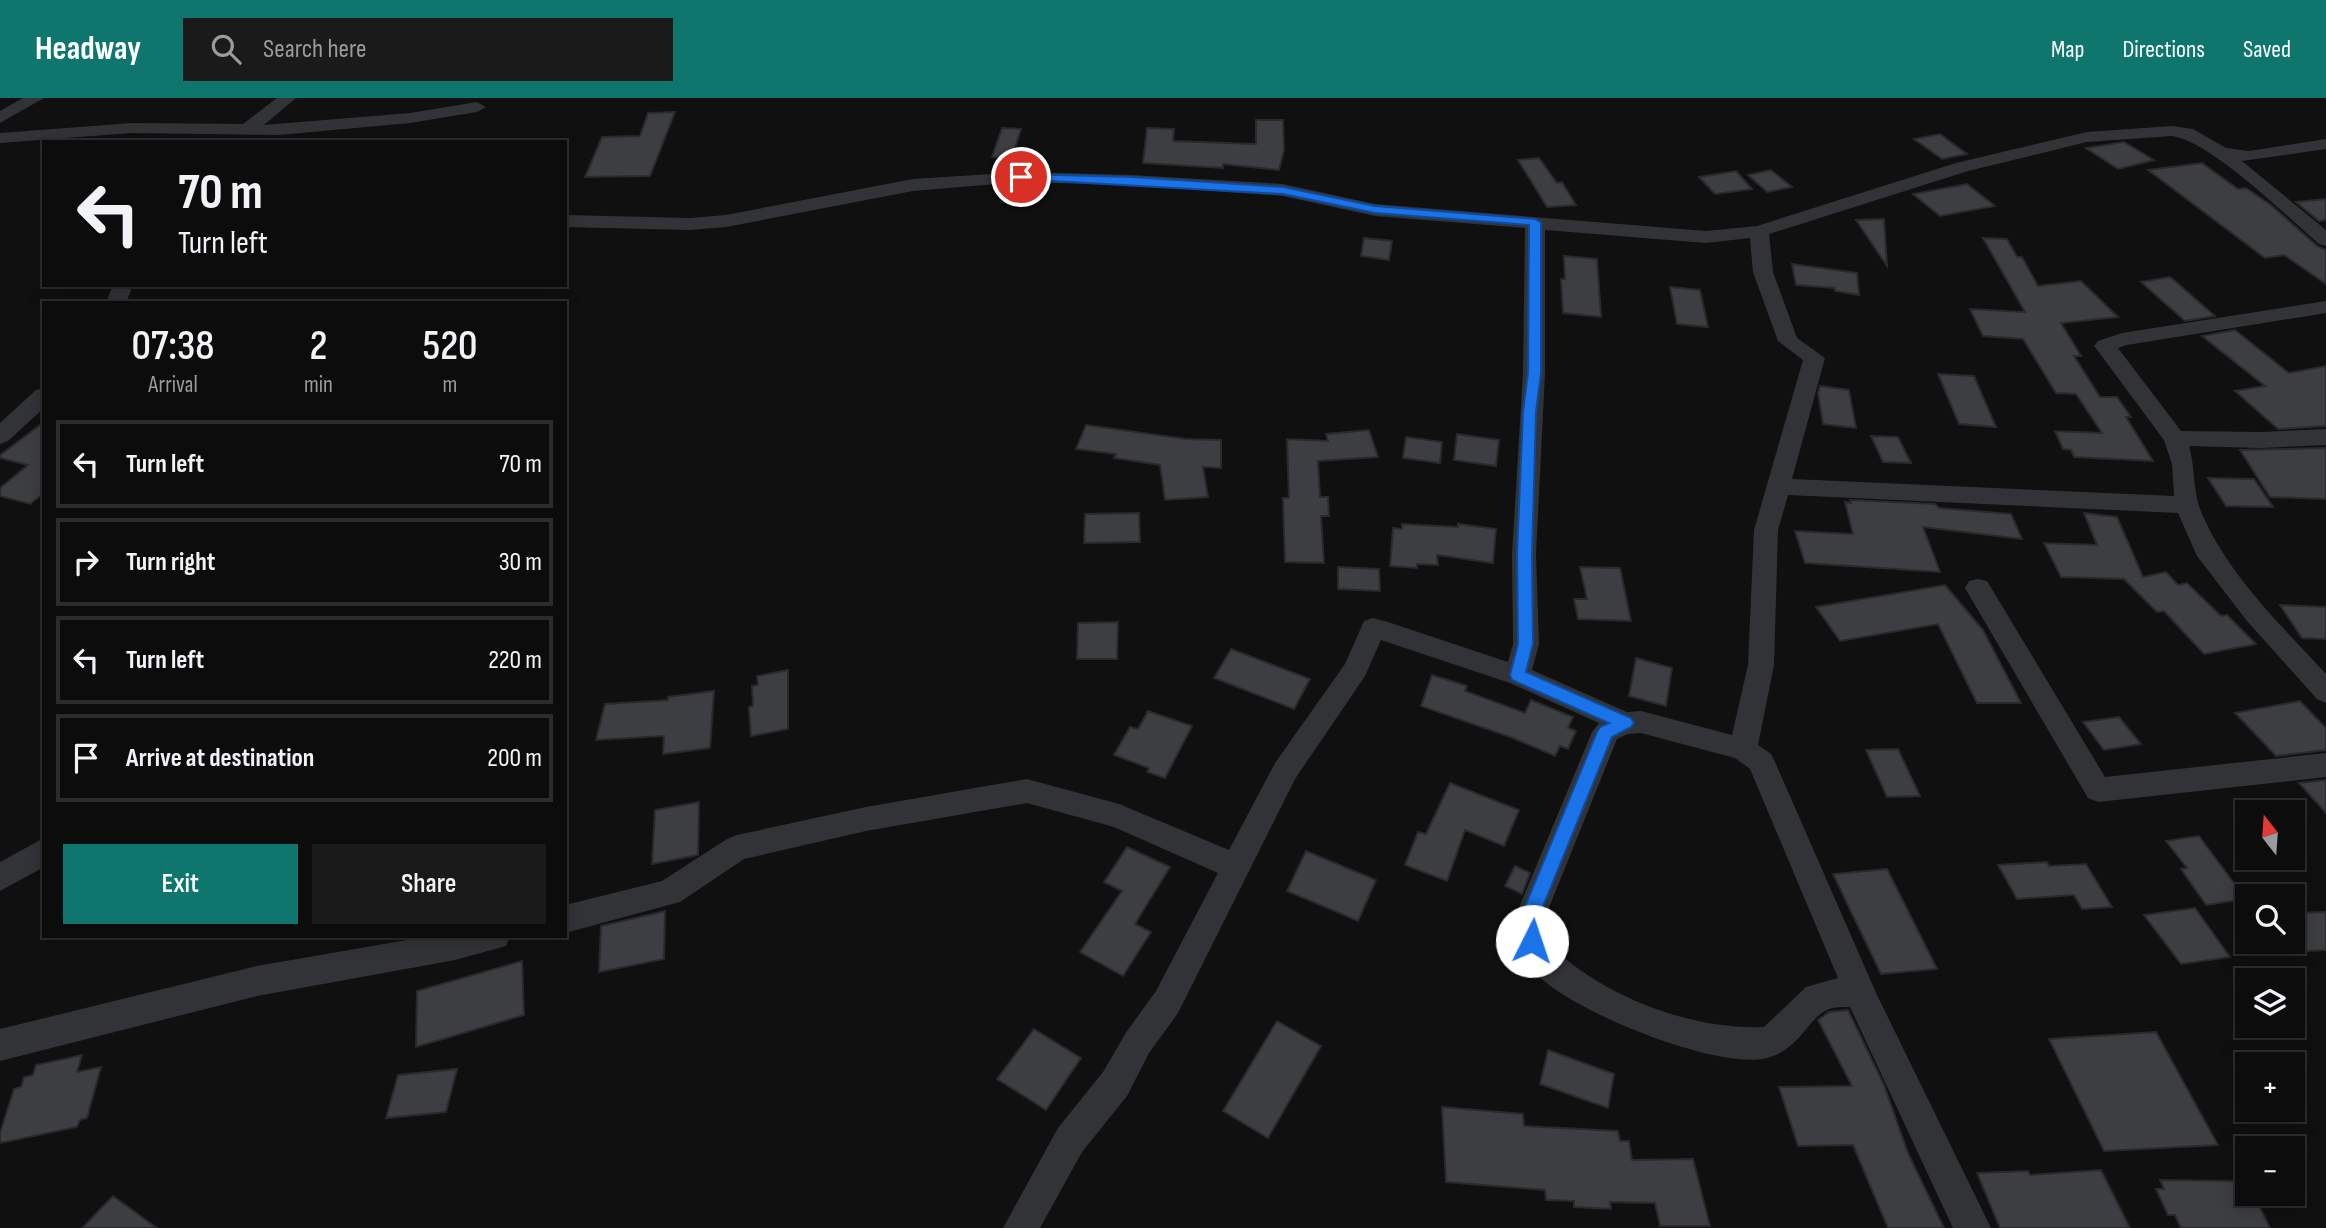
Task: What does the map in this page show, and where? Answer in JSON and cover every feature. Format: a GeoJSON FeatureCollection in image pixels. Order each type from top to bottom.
{"type":"FeatureCollection","features":[{"type":"Feature","properties":{"kind":"street"},"geometry":{"type":"LineString","coordinates":[[0,118],[36,98]]}},
{"type":"Feature","properties":{"kind":"street"},"geometry":{"type":"LineString","coordinates":[[232,140],[288,98]]}},
{"type":"Feature","properties":{"kind":"street"},"geometry":{"type":"LineString","coordinates":[[0,138],[132,128],[245,131],[337,126],[477,107]]}},
{"type":"Feature","properties":{"kind":"street"},"geometry":{"type":"LineString","coordinates":[[567,221],[690,224],[726,221],[913,185],[1021,177],[1132,180],[1283,190],[1375,210],[1706,237],[1759,232],[1962,167],[2087,137],[2138,131],[2172,131],[2187,133],[2222,153],[2326,240]]}},
{"type":"Feature","properties":{"kind":"street"},"geometry":{"type":"LineString","coordinates":[[2222,153],[2249,156],[2321,149]]}},
{"type":"Feature","properties":{"kind":"street"},"geometry":{"type":"LineString","coordinates":[[1518,675],[1525,644],[1524,554],[1534,373],[1535,222]]}},
{"type":"Feature","properties":{"kind":"street"},"geometry":{"type":"LineString","coordinates":[[1743,749],[1761,665],[1766,530],[1814,358],[1788,341],[1763,272],[1759,232]]}},
{"type":"Feature","properties":{"kind":"street"},"geometry":{"type":"LineString","coordinates":[[2326,307],[2122,339],[2105,346],[2175,438],[2183,464],[2187,505],[2206,550],[2256,614],[2326,692]]}},
{"type":"Feature","properties":{"kind":"street"},"geometry":{"type":"LineString","coordinates":[[0,436],[42,397]]}},
{"type":"Feature","properties":{"kind":"street"},"geometry":{"type":"LineString","coordinates":[[2175,438],[2261,440],[2326,437]]}},
{"type":"Feature","properties":{"kind":"street"},"geometry":{"type":"LineString","coordinates":[[1777,486],[2187,505]]}},
{"type":"Feature","properties":{"kind":"street"},"geometry":{"type":"LineString","coordinates":[[1978,588],[2098,790],[2326,765]]}},
{"type":"Feature","properties":{"kind":"street"},"geometry":{"type":"LineString","coordinates":[[1021,1228],[1070,1140],[1115,1084],[1138,1042],[1167,1002],[1285,772],[1356,669],[1373,628],[1419,640],[1462,659],[1518,675],[1625,723]]}},
{"type":"Feature","properties":{"kind":"street"},"geometry":{"type":"LineString","coordinates":[[1859,991],[1818,997],[1769,1042],[1746,1046],[1703,1037],[1606,1004],[1572,984],[1541,955],[1532,941],[1533,909],[1606,732],[1625,723],[1641,722],[1743,749],[1761,762],[1859,991],[1953,1193],[1973,1228]]}},
{"type":"Feature","properties":{"kind":"street"},"geometry":{"type":"LineString","coordinates":[[567,918],[669,893],[737,848],[866,819],[1027,791],[1119,816],[1236,867]]}},
{"type":"Feature","properties":{"kind":"street"},"geometry":{"type":"LineString","coordinates":[[0,878],[42,852]]}},
{"type":"Feature","properties":{"kind":"street"},"geometry":{"type":"LineString","coordinates":[[0,1045],[257,981],[487,938]]}},
{"type":"Feature","properties":{"kind":"building"},"geometry":{"type":"Polygon","coordinates":[[[675,112],[650,176],[585,177],[602,137],[640,136],[648,113],[675,112]]]}},
{"type":"Feature","properties":{"kind":"building"},"geometry":{"type":"Polygon","coordinates":[[[1256,120],[1283,120],[1284,150],[1279,170],[1223,164],[1223,168],[1143,163],[1147,128],[1174,129],[1173,141],[1256,144],[1256,120]]]}},
{"type":"Feature","properties":{"kind":"building"},"geometry":{"type":"Polygon","coordinates":[[[1002,128],[1021,129],[1012,158],[992,157],[1002,128]]]}},
{"type":"Feature","properties":{"kind":"building"},"geometry":{"type":"Polygon","coordinates":[[[1940,134],[1967,154],[1942,159],[1914,139],[1940,134]]]}},
{"type":"Feature","properties":{"kind":"building"},"geometry":{"type":"Polygon","coordinates":[[[2124,142],[2154,160],[2118,169],[2086,148],[2124,142]]]}},
{"type":"Feature","properties":{"kind":"building"},"geometry":{"type":"Polygon","coordinates":[[[1539,158],[1557,183],[1562,182],[1576,205],[1547,207],[1518,160],[1539,158]]]}},
{"type":"Feature","properties":{"kind":"building"},"geometry":{"type":"Polygon","coordinates":[[[2202,163],[2238,189],[2246,188],[2271,205],[2317,246],[2326,250],[2326,284],[2284,255],[2265,258],[2148,170],[2202,163]]]}},
{"type":"Feature","properties":{"kind":"building"},"geometry":{"type":"Polygon","coordinates":[[[1771,170],[1792,187],[1767,192],[1748,175],[1771,170]]]}},
{"type":"Feature","properties":{"kind":"building"},"geometry":{"type":"Polygon","coordinates":[[[1736,171],[1752,189],[1715,194],[1699,177],[1736,171]]]}},
{"type":"Feature","properties":{"kind":"building"},"geometry":{"type":"Polygon","coordinates":[[[1967,184],[1995,206],[1940,216],[1913,194],[1967,184]]]}},
{"type":"Feature","properties":{"kind":"building"},"geometry":{"type":"Polygon","coordinates":[[[2326,199],[2326,220],[2319,221],[2296,202],[2326,199]]]}},
{"type":"Feature","properties":{"kind":"building"},"geometry":{"type":"Polygon","coordinates":[[[1884,219],[1887,266],[1856,220],[1884,219]]]}},
{"type":"Feature","properties":{"kind":"building"},"geometry":{"type":"Polygon","coordinates":[[[1364,238],[1392,241],[1389,260],[1361,256],[1364,238]]]}},
{"type":"Feature","properties":{"kind":"building"},"geometry":{"type":"Polygon","coordinates":[[[1983,238],[2007,239],[2017,257],[2022,257],[2038,286],[2081,281],[2118,317],[2061,323],[2081,356],[2074,356],[2100,397],[2117,397],[2131,417],[2126,417],[2153,461],[2074,457],[2071,450],[2063,449],[2055,431],[2102,433],[2076,394],[2056,393],[2023,339],[1983,336],[1970,309],[2025,312],[1983,238]]]}},
{"type":"Feature","properties":{"kind":"building"},"geometry":{"type":"Polygon","coordinates":[[[1564,256],[1597,259],[1601,317],[1563,313],[1561,279],[1565,279],[1564,256]]]}},
{"type":"Feature","properties":{"kind":"building"},"geometry":{"type":"Polygon","coordinates":[[[1792,264],[1857,273],[1859,295],[1835,291],[1835,288],[1796,285],[1792,264]]]}},
{"type":"Feature","properties":{"kind":"building"},"geometry":{"type":"Polygon","coordinates":[[[2170,277],[2215,316],[2185,321],[2141,282],[2170,277]]]}},
{"type":"Feature","properties":{"kind":"building"},"geometry":{"type":"Polygon","coordinates":[[[1670,287],[1700,290],[1708,327],[1677,324],[1670,287]]]}},
{"type":"Feature","properties":{"kind":"building"},"geometry":{"type":"Polygon","coordinates":[[[2235,330],[2289,373],[2326,366],[2326,426],[2278,429],[2235,391],[2265,386],[2202,336],[2235,330]]]}},
{"type":"Feature","properties":{"kind":"building"},"geometry":{"type":"Polygon","coordinates":[[[1938,374],[1974,376],[1996,427],[1959,424],[1938,374]]]}},
{"type":"Feature","properties":{"kind":"building"},"geometry":{"type":"Polygon","coordinates":[[[1820,386],[1849,390],[1856,428],[1823,424],[1818,393],[1820,386]]]}},
{"type":"Feature","properties":{"kind":"building"},"geometry":{"type":"Polygon","coordinates":[[[42,424],[42,495],[30,504],[0,496],[0,488],[28,465],[0,458],[0,455],[42,424]]]}},
{"type":"Feature","properties":{"kind":"building"},"geometry":{"type":"Polygon","coordinates":[[[1086,425],[1186,439],[1221,440],[1221,468],[1203,467],[1208,497],[1165,500],[1160,465],[1114,458],[1116,454],[1076,449],[1086,425]]]}},
{"type":"Feature","properties":{"kind":"building"},"geometry":{"type":"Polygon","coordinates":[[[1369,430],[1378,457],[1318,461],[1320,497],[1328,497],[1329,516],[1321,516],[1324,563],[1285,562],[1283,498],[1289,498],[1287,439],[1328,441],[1326,434],[1369,430]]]}},
{"type":"Feature","properties":{"kind":"building"},"geometry":{"type":"Polygon","coordinates":[[[1457,434],[1499,440],[1496,466],[1454,460],[1457,434]]]}},
{"type":"Feature","properties":{"kind":"building"},"geometry":{"type":"Polygon","coordinates":[[[1871,436],[1898,437],[1911,463],[1883,462],[1871,436]]]}},
{"type":"Feature","properties":{"kind":"building"},"geometry":{"type":"Polygon","coordinates":[[[1406,437],[1442,442],[1440,463],[1403,458],[1406,437]]]}},
{"type":"Feature","properties":{"kind":"building"},"geometry":{"type":"Polygon","coordinates":[[[2326,448],[2326,499],[2270,497],[2240,450],[2326,448]]]}},
{"type":"Feature","properties":{"kind":"building"},"geometry":{"type":"Polygon","coordinates":[[[2208,478],[2254,479],[2273,507],[2226,506],[2208,478]]]}},
{"type":"Feature","properties":{"kind":"building"},"geometry":{"type":"Polygon","coordinates":[[[1850,500],[1935,504],[1939,508],[2011,514],[2022,539],[1923,527],[1940,572],[1805,563],[1795,531],[1853,534],[1845,502],[1851,503],[1850,500]]]}},
{"type":"Feature","properties":{"kind":"building"},"geometry":{"type":"Polygon","coordinates":[[[1139,513],[1140,542],[1084,543],[1085,514],[1139,513]]]}},
{"type":"Feature","properties":{"kind":"building"},"geometry":{"type":"Polygon","coordinates":[[[2084,513],[2117,517],[2143,577],[2166,572],[2178,585],[2187,583],[2221,616],[2227,615],[2256,644],[2204,654],[2164,611],[2157,612],[2124,579],[2061,577],[2044,543],[2097,545],[2084,513]]]}},
{"type":"Feature","properties":{"kind":"building"},"geometry":{"type":"Polygon","coordinates":[[[1402,524],[1458,527],[1458,524],[1496,529],[1493,563],[1437,555],[1438,565],[1417,564],[1417,568],[1390,566],[1393,528],[1402,529],[1402,524]]]}},
{"type":"Feature","properties":{"kind":"building"},"geometry":{"type":"Polygon","coordinates":[[[1338,567],[1379,569],[1380,591],[1338,589],[1338,567]]]}},
{"type":"Feature","properties":{"kind":"building"},"geometry":{"type":"Polygon","coordinates":[[[1580,567],[1620,568],[1631,621],[1578,619],[1574,599],[1587,599],[1580,567]]]}},
{"type":"Feature","properties":{"kind":"building"},"geometry":{"type":"Polygon","coordinates":[[[1945,585],[1983,630],[2021,703],[1977,703],[1938,624],[1840,641],[1816,607],[1945,585]]]}},
{"type":"Feature","properties":{"kind":"building"},"geometry":{"type":"Polygon","coordinates":[[[2280,605],[2326,607],[2326,639],[2302,638],[2280,605]]]}},
{"type":"Feature","properties":{"kind":"building"},"geometry":{"type":"Polygon","coordinates":[[[1118,622],[1117,659],[1077,659],[1078,623],[1118,622]]]}},
{"type":"Feature","properties":{"kind":"building"},"geometry":{"type":"Polygon","coordinates":[[[1231,649],[1310,679],[1294,709],[1214,678],[1231,649]]]}},
{"type":"Feature","properties":{"kind":"building"},"geometry":{"type":"Polygon","coordinates":[[[1636,658],[1672,668],[1666,706],[1629,696],[1636,658]]]}},
{"type":"Feature","properties":{"kind":"building"},"geometry":{"type":"Polygon","coordinates":[[[788,670],[788,729],[751,736],[749,707],[753,706],[752,686],[758,685],[757,676],[788,670]]]}},
{"type":"Feature","properties":{"kind":"building"},"geometry":{"type":"Polygon","coordinates":[[[1432,675],[1467,686],[1465,691],[1525,713],[1531,700],[1573,717],[1568,728],[1576,731],[1568,749],[1560,746],[1555,756],[1513,738],[1421,706],[1432,675]]]}},
{"type":"Feature","properties":{"kind":"building"},"geometry":{"type":"Polygon","coordinates":[[[714,691],[710,748],[663,754],[664,736],[596,740],[605,704],[668,700],[668,697],[714,691]]]}},
{"type":"Feature","properties":{"kind":"building"},"geometry":{"type":"Polygon","coordinates":[[[2300,701],[2326,728],[2326,750],[2276,756],[2235,713],[2300,701]]]}},
{"type":"Feature","properties":{"kind":"building"},"geometry":{"type":"Polygon","coordinates":[[[1148,711],[1192,726],[1165,778],[1147,772],[1149,768],[1114,755],[1130,727],[1138,729],[1148,711]]]}},
{"type":"Feature","properties":{"kind":"building"},"geometry":{"type":"Polygon","coordinates":[[[2119,717],[2141,744],[2104,750],[2083,722],[2119,717]]]}},
{"type":"Feature","properties":{"kind":"building"},"geometry":{"type":"Polygon","coordinates":[[[1898,749],[1920,796],[1887,797],[1866,750],[1898,749]]]}},
{"type":"Feature","properties":{"kind":"building"},"geometry":{"type":"Polygon","coordinates":[[[2326,780],[2326,813],[2299,783],[2326,780]]]}},
{"type":"Feature","properties":{"kind":"building"},"geometry":{"type":"Polygon","coordinates":[[[1450,783],[1519,810],[1504,846],[1465,830],[1447,881],[1405,865],[1418,832],[1426,834],[1450,783]]]}},
{"type":"Feature","properties":{"kind":"building"},"geometry":{"type":"Polygon","coordinates":[[[699,802],[698,855],[652,864],[655,810],[699,802]]]}},
{"type":"Feature","properties":{"kind":"building"},"geometry":{"type":"Polygon","coordinates":[[[2199,836],[2235,884],[2235,901],[2206,905],[2181,869],[2187,868],[2166,841],[2199,836]]]}},
{"type":"Feature","properties":{"kind":"building"},"geometry":{"type":"Polygon","coordinates":[[[1127,847],[1170,867],[1135,924],[1151,932],[1123,976],[1080,952],[1122,891],[1104,882],[1127,847]]]}},
{"type":"Feature","properties":{"kind":"building"},"geometry":{"type":"Polygon","coordinates":[[[1306,851],[1376,880],[1358,921],[1287,891],[1306,851]]]}},
{"type":"Feature","properties":{"kind":"building"},"geometry":{"type":"Polygon","coordinates":[[[2047,862],[2049,866],[2086,864],[2112,907],[2082,909],[2074,895],[2017,899],[1998,865],[2047,862]]]}},
{"type":"Feature","properties":{"kind":"building"},"geometry":{"type":"Polygon","coordinates":[[[1515,866],[1530,873],[1522,894],[1505,886],[1515,866]]]}},
{"type":"Feature","properties":{"kind":"building"},"geometry":{"type":"Polygon","coordinates":[[[1887,869],[1937,969],[1881,974],[1833,874],[1887,869]]]}},
{"type":"Feature","properties":{"kind":"building"},"geometry":{"type":"Polygon","coordinates":[[[2195,908],[2230,957],[2181,964],[2144,915],[2195,908]]]}},
{"type":"Feature","properties":{"kind":"building"},"geometry":{"type":"Polygon","coordinates":[[[665,911],[664,959],[599,972],[601,926],[665,911]]]}},
{"type":"Feature","properties":{"kind":"building"},"geometry":{"type":"Polygon","coordinates":[[[2326,912],[2326,950],[2305,951],[2305,913],[2326,912]]]}},
{"type":"Feature","properties":{"kind":"building"},"geometry":{"type":"Polygon","coordinates":[[[522,961],[524,1015],[416,1047],[417,991],[522,961]]]}},
{"type":"Feature","properties":{"kind":"building"},"geometry":{"type":"Polygon","coordinates":[[[1848,1010],[1884,1085],[1908,1153],[1944,1228],[1888,1228],[1853,1145],[1798,1146],[1779,1087],[1852,1086],[1818,1020],[1829,1012],[1848,1010]]]}},
{"type":"Feature","properties":{"kind":"building"},"geometry":{"type":"Polygon","coordinates":[[[1277,1021],[1321,1046],[1268,1138],[1223,1111],[1277,1021]]]}},
{"type":"Feature","properties":{"kind":"building"},"geometry":{"type":"Polygon","coordinates":[[[1034,1029],[1081,1058],[1046,1110],[997,1079],[1034,1029]]]}},
{"type":"Feature","properties":{"kind":"building"},"geometry":{"type":"Polygon","coordinates":[[[2156,1032],[2218,1145],[2104,1151],[2049,1039],[2156,1032]]]}},
{"type":"Feature","properties":{"kind":"building"},"geometry":{"type":"Polygon","coordinates":[[[1548,1050],[1614,1074],[1608,1108],[1540,1084],[1548,1050]]]}},
{"type":"Feature","properties":{"kind":"building"},"geometry":{"type":"Polygon","coordinates":[[[82,1055],[77,1072],[101,1067],[87,1118],[80,1120],[77,1127],[0,1143],[0,1133],[14,1089],[21,1087],[24,1077],[33,1075],[36,1065],[82,1055]]]}},
{"type":"Feature","properties":{"kind":"building"},"geometry":{"type":"Polygon","coordinates":[[[457,1069],[446,1112],[386,1118],[398,1075],[457,1069]]]}},
{"type":"Feature","properties":{"kind":"building"},"geometry":{"type":"Polygon","coordinates":[[[1442,1107],[1523,1114],[1524,1126],[1618,1131],[1620,1141],[1629,1141],[1632,1160],[1693,1159],[1710,1226],[1660,1226],[1655,1203],[1610,1202],[1611,1209],[1574,1207],[1574,1201],[1546,1200],[1545,1190],[1446,1182],[1442,1107]]]}},
{"type":"Feature","properties":{"kind":"building"},"geometry":{"type":"Polygon","coordinates":[[[2101,1170],[2130,1228],[2000,1228],[1977,1173],[2028,1171],[2030,1175],[2101,1170]]]}},
{"type":"Feature","properties":{"kind":"building"},"geometry":{"type":"Polygon","coordinates":[[[2160,1180],[2233,1181],[2235,1206],[2259,1206],[2270,1228],[2181,1228],[2175,1215],[2168,1215],[2156,1189],[2164,1189],[2160,1180]]]}},
{"type":"Feature","properties":{"kind":"building"},"geometry":{"type":"Polygon","coordinates":[[[113,1196],[157,1228],[82,1228],[113,1196]]]}},
{"type":"Feature","properties":{"kind":"route"},"geometry":{"type":"LineString","coordinates":[[1021,177],[1132,180],[1283,190],[1375,210],[1535,222],[1534,373],[1524,554],[1525,644],[1518,675],[1625,723],[1606,732],[1533,909],[1532,941]]}}]}
